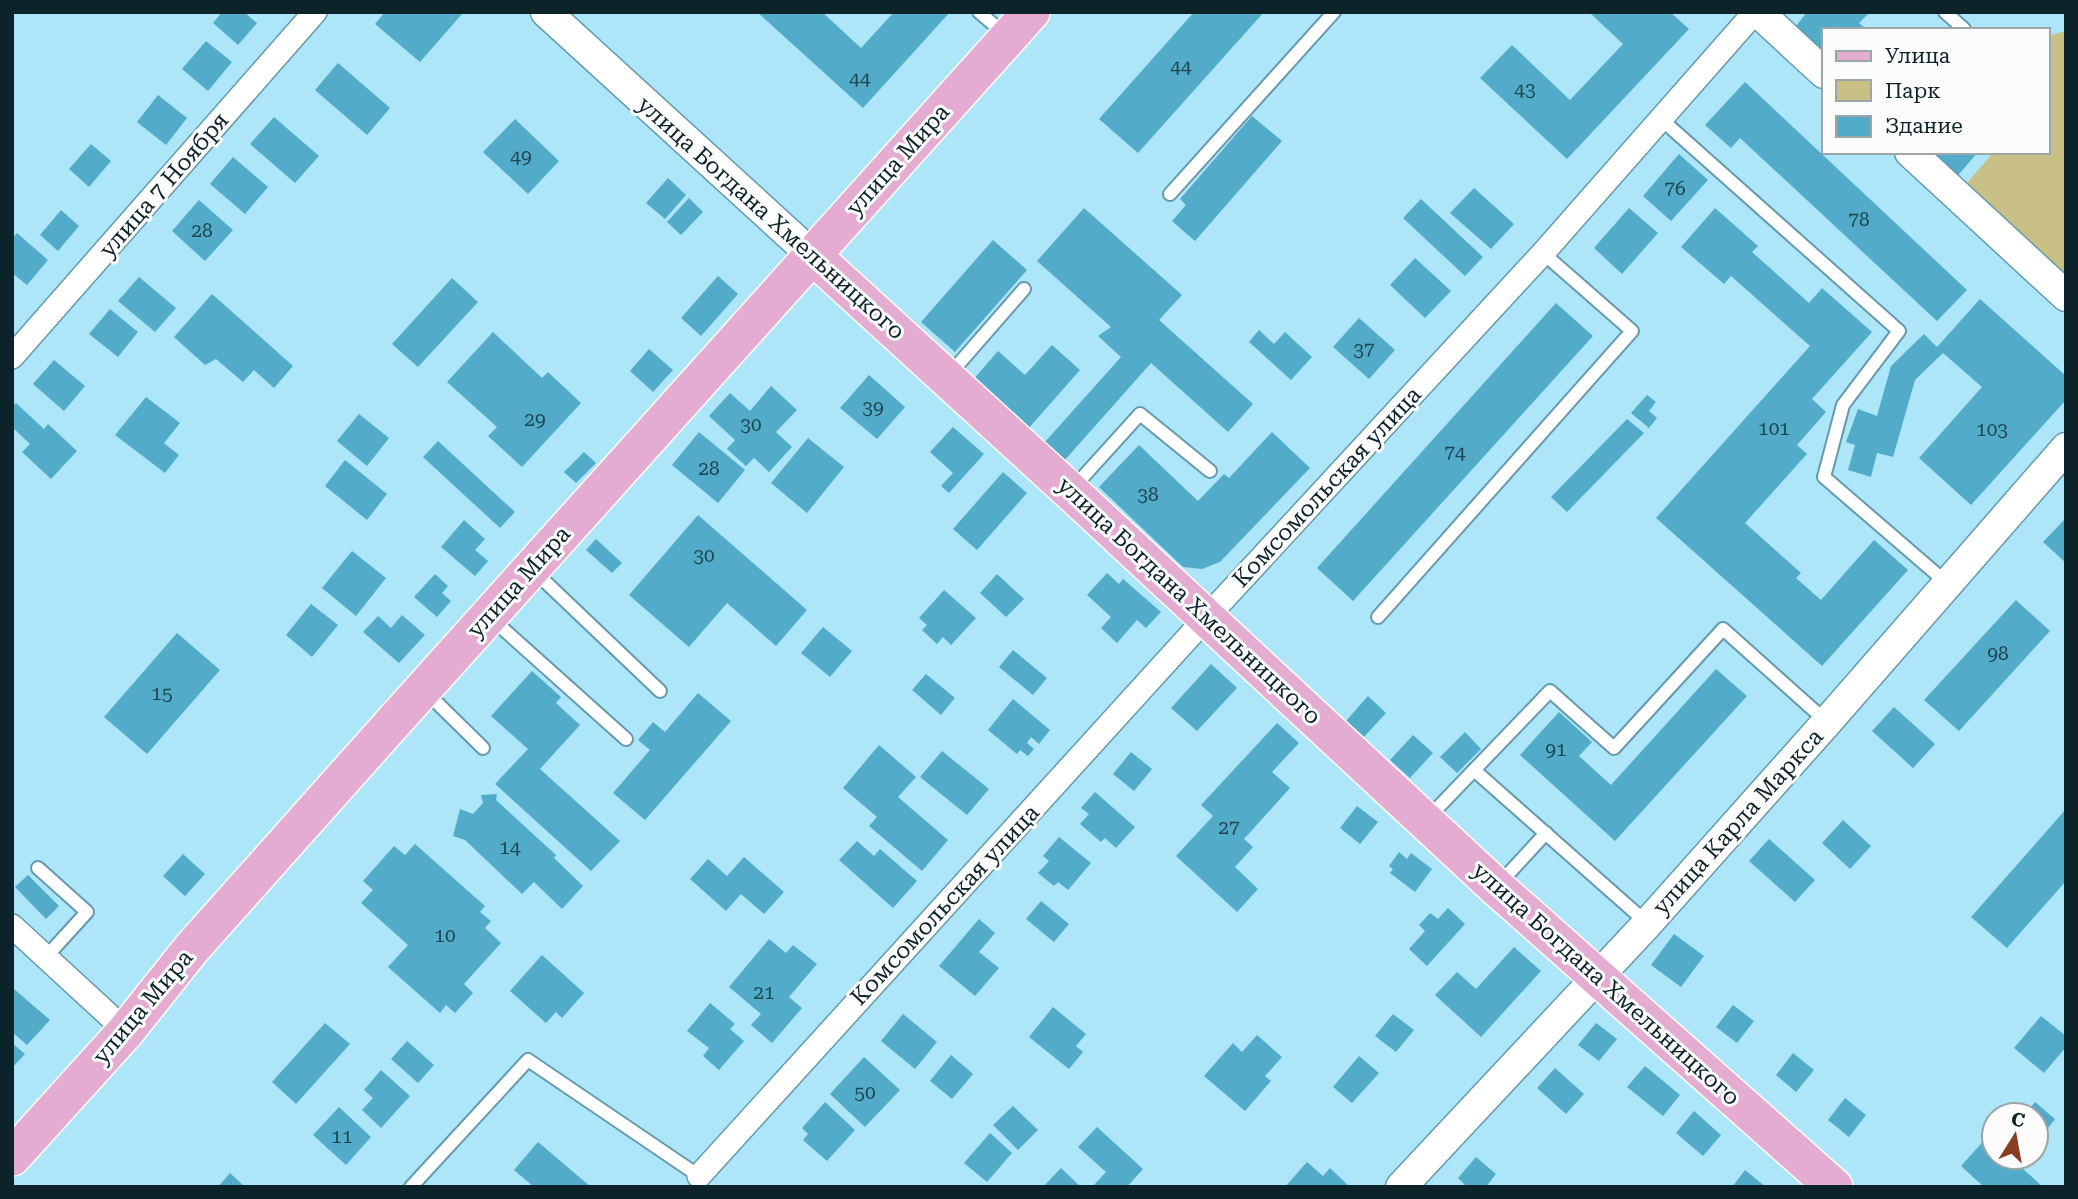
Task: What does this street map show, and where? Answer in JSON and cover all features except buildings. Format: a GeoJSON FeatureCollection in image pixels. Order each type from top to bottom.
{"type":"FeatureCollection","features":[{"type":"Feature","properties":{"kind":"main road","name":"улица Мира"},"geometry":{"type":"LineString","coordinates":[[12,1157],[126,1031],[192,948],[1020,25]]}},
{"type":"Feature","properties":{"kind":"main road","name":"улица Богдана Хмельницкого"},"geometry":{"type":"LineString","coordinates":[[812,255],[1496,887],[1834,1187]]}},
{"type":"Feature","properties":{"kind":"street","name":"улица 7 Ноября"},"geometry":{"type":"LineString","coordinates":[[12,357],[315,12]]}},
{"type":"Feature","properties":{"kind":"street","name":"улица Богдана Хмельницкого"},"geometry":{"type":"LineString","coordinates":[[546,12],[812,255]]}},
{"type":"Feature","properties":{"kind":"street"},"geometry":{"type":"LineString","coordinates":[[1756,12],[1822,71]]}},
{"type":"Feature","properties":{"kind":"street","name":"Комсомольская улица"},"geometry":{"type":"LineString","coordinates":[[699,1177],[1206,618],[1543,253],[1756,12]]}},
{"type":"Feature","properties":{"kind":"street"},"geometry":{"type":"LineString","coordinates":[[1912,154],[2066,296]]}},
{"type":"Feature","properties":{"kind":"street","name":"улица Карла Маркса"},"geometry":{"type":"LineString","coordinates":[[1401,1187],[1647,924],[2066,448]]}},
{"type":"Feature","properties":{"kind":"street"},"geometry":{"type":"LineString","coordinates":[[12,926],[126,1031]]}},
{"type":"Feature","properties":{"kind":"lane"},"geometry":{"type":"LineString","coordinates":[[979,12],[1020,25]]}},
{"type":"Feature","properties":{"kind":"lane"},"geometry":{"type":"LineString","coordinates":[[1170,194],[1334,12]]}},
{"type":"Feature","properties":{"kind":"lane"},"geometry":{"type":"LineString","coordinates":[[1945,12],[1963,28]]}},
{"type":"Feature","properties":{"kind":"lane"},"geometry":{"type":"LineString","coordinates":[[1661,119],[1899,331],[1843,405],[1824,477],[1948,584]]}},
{"type":"Feature","properties":{"kind":"lane"},"geometry":{"type":"LineString","coordinates":[[1378,617],[1632,331],[1543,253]]}},
{"type":"Feature","properties":{"kind":"lane"},"geometry":{"type":"LineString","coordinates":[[947,378],[1024,289]]}},
{"type":"Feature","properties":{"kind":"lane"},"geometry":{"type":"LineString","coordinates":[[1070,491],[1140,414],[1210,471]]}},
{"type":"Feature","properties":{"kind":"lane"},"geometry":{"type":"LineString","coordinates":[[531,569],[660,691]]}},
{"type":"Feature","properties":{"kind":"lane"},"geometry":{"type":"LineString","coordinates":[[489,617],[626,739]]}},
{"type":"Feature","properties":{"kind":"lane"},"geometry":{"type":"LineString","coordinates":[[1426,820],[1550,691],[1614,748],[1723,629],[1827,722]]}},
{"type":"Feature","properties":{"kind":"lane"},"geometry":{"type":"LineString","coordinates":[[423,689],[483,748]]}},
{"type":"Feature","properties":{"kind":"lane"},"geometry":{"type":"LineString","coordinates":[[1474,770],[1647,924]]}},
{"type":"Feature","properties":{"kind":"lane"},"geometry":{"type":"LineString","coordinates":[[1496,887],[1546,833]]}},
{"type":"Feature","properties":{"kind":"lane"},"geometry":{"type":"LineString","coordinates":[[38,868],[87,912],[46,957]]}},
{"type":"Feature","properties":{"kind":"lane"},"geometry":{"type":"LineString","coordinates":[[411,1187],[528,1060],[699,1177]]}},
{"type":"Feature","properties":{"kind":"green space"},"geometry":{"type":"Polygon","coordinates":[[[2066,31],[2066,291],[1958,193],[1992,154],[2050,154],[2050,35],[2066,31]]]}}]}
